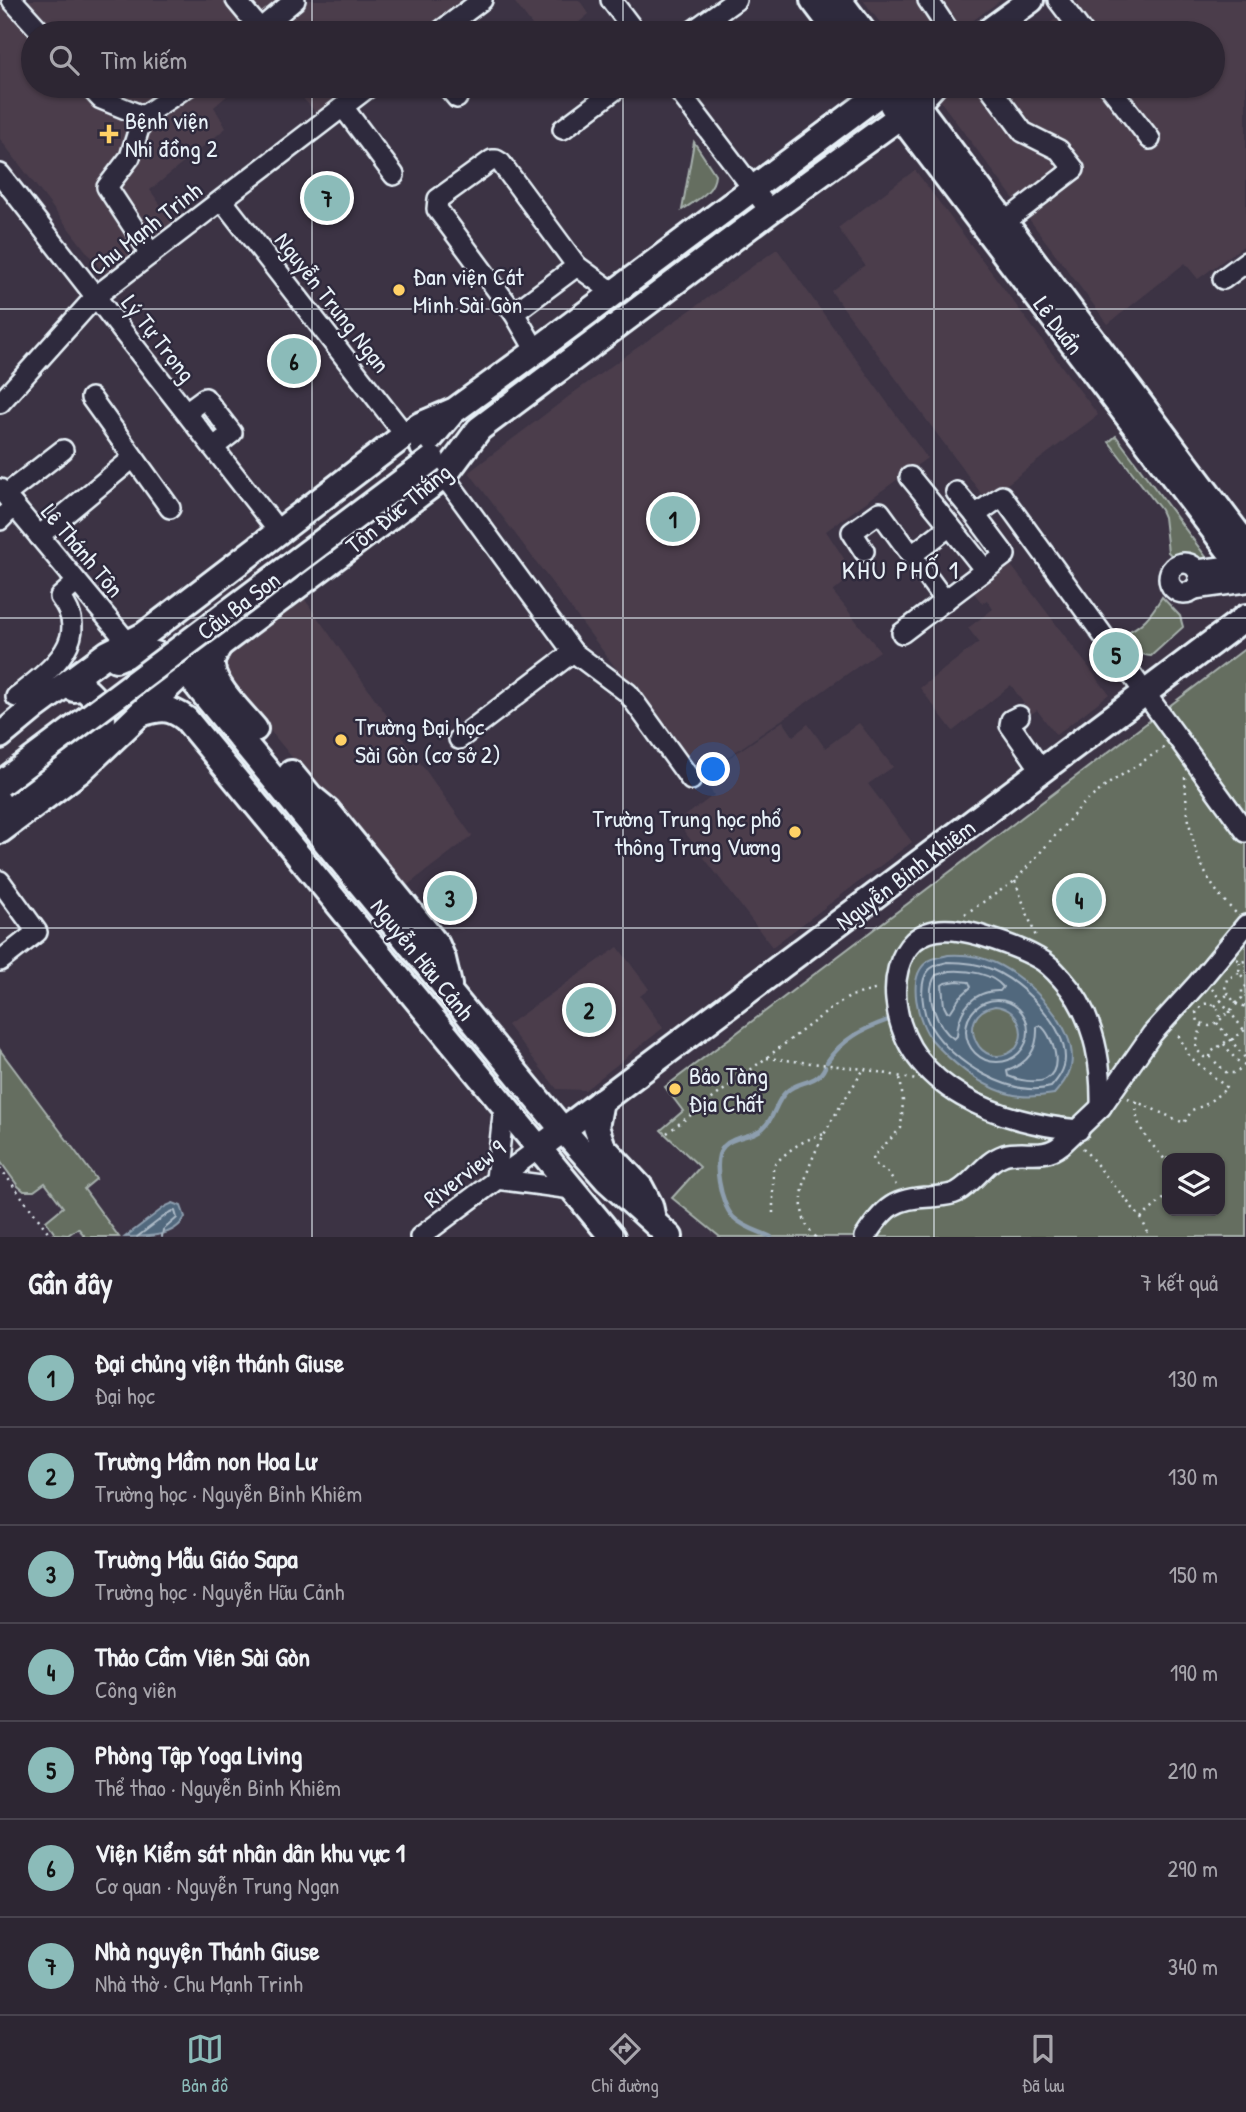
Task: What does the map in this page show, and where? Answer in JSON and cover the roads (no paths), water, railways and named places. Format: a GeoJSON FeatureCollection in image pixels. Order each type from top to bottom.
{"type":"FeatureCollection","features":[{"type":"Feature","properties":{"kind":"main road"},"geometry":{"type":"LineString","coordinates":[[813,0],[829,21]]}},
{"type":"Feature","properties":{"kind":"main road"},"geometry":{"type":"LineString","coordinates":[[839,0],[855,21]]}},
{"type":"Feature","properties":{"kind":"main road"},"geometry":{"type":"LineString","coordinates":[[1002,21],[1031,0]]}},
{"type":"Feature","properties":{"kind":"main road"},"geometry":{"type":"LineString","coordinates":[[536,351],[752,188],[894,98]]}},
{"type":"Feature","properties":{"kind":"main road"},"geometry":{"type":"LineString","coordinates":[[693,234],[710,256],[770,211],[896,98]]}},
{"type":"Feature","properties":{"kind":"main road","name":"Lê Duẩn"},"geometry":{"type":"LineString","coordinates":[[903,98],[1082,341],[1228,549],[1246,556]]}},
{"type":"Feature","properties":{"kind":"main road","name":"Cầu Ba Son"},"geometry":{"type":"LineString","coordinates":[[0,764],[426,454],[479,429],[710,256]]}},
{"type":"Feature","properties":{"kind":"main road","name":"Cầu Ba Son"},"geometry":{"type":"LineString","coordinates":[[0,784],[426,454],[455,410],[536,351]]}},
{"type":"Feature","properties":{"kind":"main road"},"geometry":{"type":"LineString","coordinates":[[9,729],[43,689],[144,635],[279,532],[426,454]]}},
{"type":"Feature","properties":{"kind":"main road","name":"Tôn Đức Thắng"},"geometry":{"type":"LineString","coordinates":[[0,831],[80,771],[185,671],[219,646],[426,454]]}},
{"type":"Feature","properties":{"kind":"main road","name":"Nguyễn Bỉnh Khiêm"},"geometry":{"type":"LineString","coordinates":[[539,1149],[1246,617]]}},
{"type":"Feature","properties":{"kind":"main road"},"geometry":{"type":"LineString","coordinates":[[219,646],[211,665],[220,687],[310,796],[327,810],[437,945],[451,993]]}},
{"type":"Feature","properties":{"kind":"main road","name":"Nguyễn Hữu Cảnh"},"geometry":{"type":"LineString","coordinates":[[9,729],[39,714],[110,663],[134,653],[156,653],[175,662],[563,1130],[614,1174]]}},
{"type":"Feature","properties":{"kind":"main road"},"geometry":{"type":"LineString","coordinates":[[0,806],[97,734],[102,727],[102,711],[85,689],[74,689]]}},
{"type":"Feature","properties":{"kind":"main road","name":"Nguyễn Hữu Cảnh"},"geometry":{"type":"LineString","coordinates":[[141,714],[154,709],[166,709],[186,719],[612,1237]]}},
{"type":"Feature","properties":{"kind":"main road"},"geometry":{"type":"LineString","coordinates":[[310,796],[326,842]]}},
{"type":"Feature","properties":{"kind":"main road"},"geometry":{"type":"LineString","coordinates":[[601,1101],[596,1127],[614,1174],[641,1188],[662,1230]]}},
{"type":"Feature","properties":{"kind":"street"},"geometry":{"type":"LineString","coordinates":[[13,0],[31,21]]}},
{"type":"Feature","properties":{"kind":"street"},"geometry":{"type":"LineString","coordinates":[[236,0],[250,21]]}},
{"type":"Feature","properties":{"kind":"street"},"geometry":{"type":"LineString","coordinates":[[269,21],[295,0]]}},
{"type":"Feature","properties":{"kind":"street"},"geometry":{"type":"LineString","coordinates":[[454,21],[482,0]]}},
{"type":"Feature","properties":{"kind":"street"},"geometry":{"type":"LineString","coordinates":[[611,0],[627,21]]}},
{"type":"Feature","properties":{"kind":"street"},"geometry":{"type":"LineString","coordinates":[[707,21],[736,0]]}},
{"type":"Feature","properties":{"kind":"street"},"geometry":{"type":"LineString","coordinates":[[928,0],[942,21]]}},
{"type":"Feature","properties":{"kind":"street"},"geometry":{"type":"LineString","coordinates":[[1058,0],[1074,21]]}},
{"type":"Feature","properties":{"kind":"street"},"geometry":{"type":"LineString","coordinates":[[100,98],[143,116]]}},
{"type":"Feature","properties":{"kind":"street"},"geometry":{"type":"LineString","coordinates":[[151,254],[107,187],[130,157],[143,116],[170,98]]}},
{"type":"Feature","properties":{"kind":"street","name":"Chu Mạnh Trinh"},"geometry":{"type":"LineString","coordinates":[[0,403],[96,296],[355,98]]}},
{"type":"Feature","properties":{"kind":"street"},"geometry":{"type":"LineString","coordinates":[[563,129],[604,98]]}},
{"type":"Feature","properties":{"kind":"street"},"geometry":{"type":"LineString","coordinates":[[685,98],[770,211]]}},
{"type":"Feature","properties":{"kind":"street"},"geometry":{"type":"LineString","coordinates":[[997,228],[1074,169],[1059,150],[1023,132],[998,98]]}},
{"type":"Feature","properties":{"kind":"street"},"geometry":{"type":"LineString","coordinates":[[1118,98],[1150,139]]}},
{"type":"Feature","properties":{"kind":"street"},"geometry":{"type":"LineString","coordinates":[[343,107],[394,175]]}},
{"type":"Feature","properties":{"kind":"street"},"geometry":{"type":"LineString","coordinates":[[536,351],[514,313],[437,209],[438,200],[449,191],[492,160],[501,163],[577,266],[614,293]]}},
{"type":"Feature","properties":{"kind":"street","name":"Lý Tự Trọng"},"geometry":{"type":"LineString","coordinates":[[0,174],[279,532]]}},
{"type":"Feature","properties":{"kind":"street","name":"Nguyễn Trung Ngạn"},"geometry":{"type":"LineString","coordinates":[[222,200],[461,499],[573,652],[628,693],[691,780]]}},
{"type":"Feature","properties":{"kind":"street"},"geometry":{"type":"LineString","coordinates":[[1223,279],[1246,262]]}},
{"type":"Feature","properties":{"kind":"street"},"geometry":{"type":"LineString","coordinates":[[514,313],[577,266]]}},
{"type":"Feature","properties":{"kind":"street"},"geometry":{"type":"LineString","coordinates":[[91,398],[170,508]]}},
{"type":"Feature","properties":{"kind":"street"},"geometry":{"type":"LineString","coordinates":[[0,520],[7,497],[64,450]]}},
{"type":"Feature","properties":{"kind":"street"},"geometry":{"type":"LineString","coordinates":[[43,540],[133,457]]}},
{"type":"Feature","properties":{"kind":"street"},"geometry":{"type":"LineString","coordinates":[[910,477],[985,570]]}},
{"type":"Feature","properties":{"kind":"street"},"geometry":{"type":"LineString","coordinates":[[43,540],[113,486]]}},
{"type":"Feature","properties":{"kind":"street"},"geometry":{"type":"LineString","coordinates":[[902,633],[1005,555],[956,492]]}},
{"type":"Feature","properties":{"kind":"street"},"geometry":{"type":"LineString","coordinates":[[975,516],[1002,496],[1246,832]]}},
{"type":"Feature","properties":{"kind":"street","name":"Lê Thánh Tôn"},"geometry":{"type":"LineString","coordinates":[[7,497],[128,643]]}},
{"type":"Feature","properties":{"kind":"street"},"geometry":{"type":"LineString","coordinates":[[864,551],[852,532],[880,512],[945,601]]}},
{"type":"Feature","properties":{"kind":"street"},"geometry":{"type":"LineString","coordinates":[[912,555],[950,526]]}},
{"type":"Feature","properties":{"kind":"street"},"geometry":{"type":"LineString","coordinates":[[1246,564],[1196,580],[1246,582]]}},
{"type":"Feature","properties":{"kind":"street"},"geometry":{"type":"LineString","coordinates":[[16,697],[43,689],[55,665],[66,652],[72,617],[60,597],[77,582]]}},
{"type":"Feature","properties":{"kind":"street"},"geometry":{"type":"LineString","coordinates":[[459,739],[573,652]]}},
{"type":"Feature","properties":{"kind":"street"},"geometry":{"type":"LineString","coordinates":[[1019,716],[1011,720],[1010,725],[1042,771]]}},
{"type":"Feature","properties":{"kind":"street"},"geometry":{"type":"LineString","coordinates":[[0,881],[37,932],[0,961]]}},
{"type":"Feature","properties":{"kind":"street"},"geometry":{"type":"LineString","coordinates":[[865,1237],[887,1209],[903,1200],[955,1193],[996,1158],[1013,1153],[1049,1153],[1076,1133],[1101,1107],[1135,1056],[1168,1015],[1203,977],[1243,920]]}},
{"type":"Feature","properties":{"kind":"street"},"geometry":{"type":"LineString","coordinates":[[1076,1133],[1016,1120],[977,1105],[947,1086],[925,1066],[907,1037],[899,1016],[896,988],[899,965],[909,947],[922,935],[942,930],[960,930],[995,940],[1044,962],[1066,983],[1087,1017],[1100,1066],[1101,1107]]}},
{"type":"Feature","properties":{"kind":"street"},"geometry":{"type":"LineString","coordinates":[[504,1106],[496,1179],[572,1189]]}},
{"type":"Feature","properties":{"kind":"street","name":"Riverview 9"},"geometry":{"type":"LineString","coordinates":[[420,1237],[539,1149]]}},
{"type":"Feature","properties":{"kind":"water"},"geometry":{"type":"Polygon","coordinates":[[[945,956],[972,956],[995,963],[1022,980],[1048,1006],[1067,1036],[1071,1052],[1070,1071],[1054,1094],[1012,1095],[996,1089],[966,1071],[932,1040],[922,1023],[916,1000],[917,978],[927,962],[945,956]],[[995,1006],[982,1011],[975,1020],[973,1031],[976,1041],[982,1050],[992,1055],[1003,1055],[1016,1048],[1021,1034],[1014,1015],[995,1006]]]}},
{"type":"Feature","properties":{"kind":"water"},"geometry":{"type":"Polygon","coordinates":[[[173,1203],[181,1206],[185,1217],[174,1229],[142,1237],[125,1237],[166,1206],[173,1203]]]}},
{"type":"Feature","properties":{"kind":"waterway"},"geometry":{"type":"LineString","coordinates":[[827,1062],[839,1047],[854,1036],[888,1020]]}},
{"type":"Feature","properties":{"kind":"waterway"},"geometry":{"type":"LineString","coordinates":[[771,1237],[741,1224],[729,1211],[719,1182],[720,1152],[728,1142],[763,1128],[786,1092],[817,1077],[825,1067]]}},
{"type":"Feature","properties":{"kind":"place","name":"Bệnh viện Nhi đồng 2"},"geometry":{"type":"Point","coordinates":[109,134]}},
{"type":"Feature","properties":{"kind":"place","name":"Nhà nguyện Thánh Giuse"},"geometry":{"type":"Point","coordinates":[327,198]}},
{"type":"Feature","properties":{"kind":"place","name":"Đan viện Cát Minh Sài Gòn"},"geometry":{"type":"Point","coordinates":[399,290]}},
{"type":"Feature","properties":{"kind":"place","name":"Viện Kiểm sát nhân dân khu vực 1"},"geometry":{"type":"Point","coordinates":[294,361]}},
{"type":"Feature","properties":{"kind":"place","name":"Đại chủng viện thánh Giuse"},"geometry":{"type":"Point","coordinates":[673,519]}},
{"type":"Feature","properties":{"kind":"place","name":"Phòng Tập Yoga Living"},"geometry":{"type":"Point","coordinates":[1116,655]}},
{"type":"Feature","properties":{"kind":"place","name":"Trường Đại học Sài Gòn (cơ sở 2)"},"geometry":{"type":"Point","coordinates":[341,740]}},
{"type":"Feature","properties":{"kind":"place","name":"Trường Trung học phổ thông Trưng Vương"},"geometry":{"type":"Point","coordinates":[795,832]}},
{"type":"Feature","properties":{"kind":"place","name":"Truờng Mẫu Giáo Sapa"},"geometry":{"type":"Point","coordinates":[450,898]}},
{"type":"Feature","properties":{"kind":"place","name":"Thảo Cầm Viên Sài Gòn"},"geometry":{"type":"Point","coordinates":[1079,900]}},
{"type":"Feature","properties":{"kind":"place","name":"Trường Mầm non Hoa Lư"},"geometry":{"type":"Point","coordinates":[589,1010]}},
{"type":"Feature","properties":{"kind":"place","name":"Bảo Tàng Địa Chất"},"geometry":{"type":"Point","coordinates":[675,1089]}},
{"type":"Feature","properties":{"kind":"district","name":"KHU PHỐ 1"},"geometry":{"type":"Point","coordinates":[901,569]}}]}
